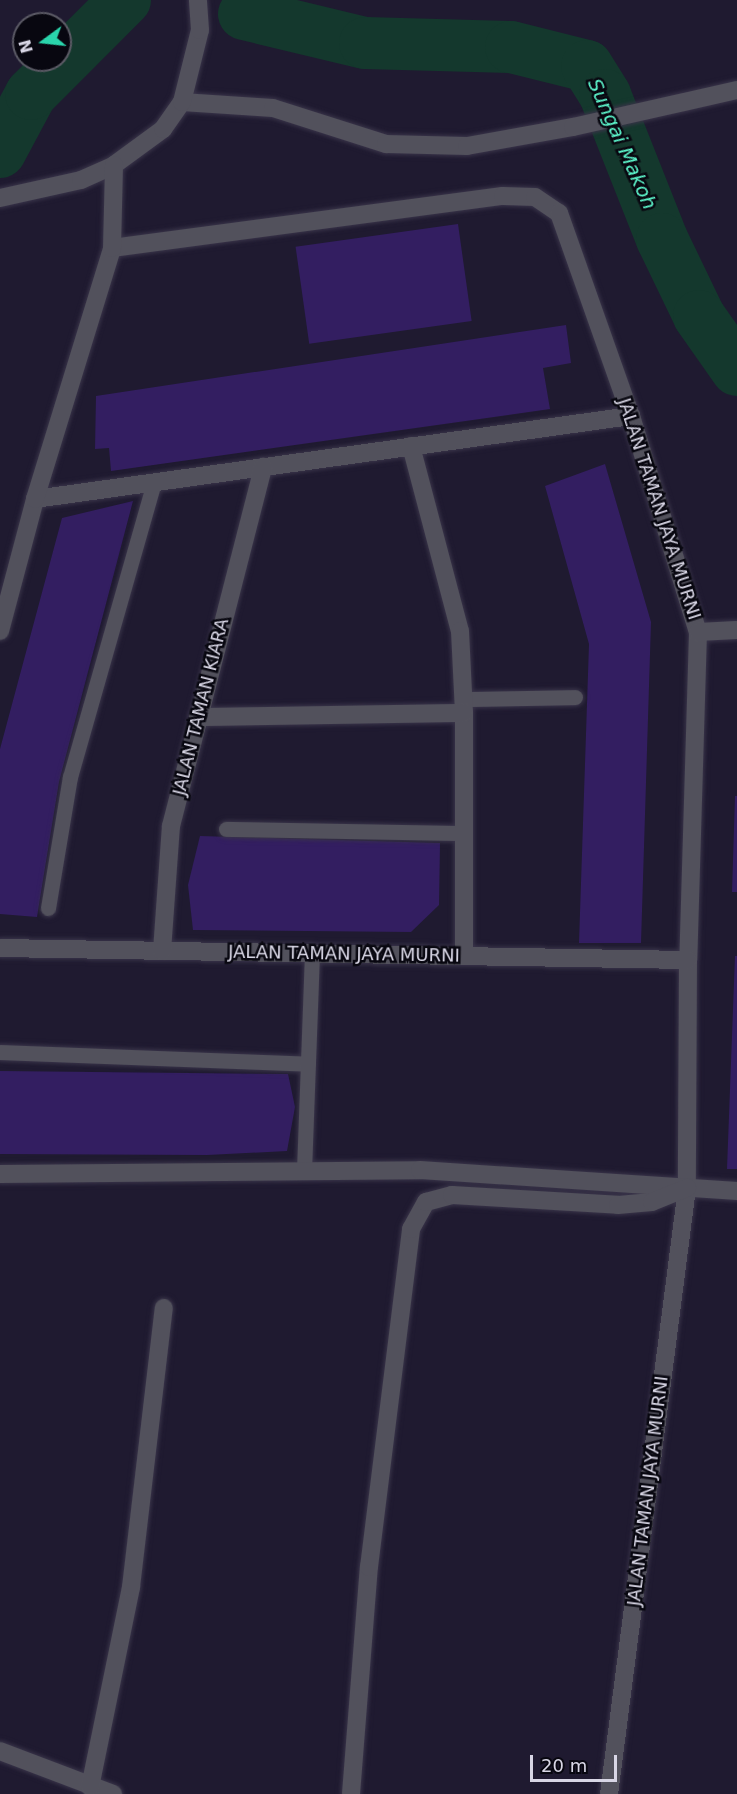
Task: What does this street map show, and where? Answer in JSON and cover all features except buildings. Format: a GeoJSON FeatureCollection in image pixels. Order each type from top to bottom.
{"type":"FeatureCollection","features":[{"type":"Feature","properties":{"kind":"street"},"geometry":{"type":"LineString","coordinates":[[0,198],[81,180],[114,165],[163,129],[182,102],[200,30],[198,0]]}},
{"type":"Feature","properties":{"kind":"street"},"geometry":{"type":"LineString","coordinates":[[182,102],[273,108],[386,144],[467,146],[573,127],[737,90]]}},
{"type":"Feature","properties":{"kind":"street"},"geometry":{"type":"LineString","coordinates":[[0,631],[35,499],[112,248],[114,165]]}},
{"type":"Feature","properties":{"kind":"street","name":"JALAN TAMAN JAYA MURNI"},"geometry":{"type":"LineString","coordinates":[[112,248],[502,196],[535,197],[559,213],[631,416],[698,632],[688,960],[687,1188],[609,1794]]}},
{"type":"Feature","properties":{"kind":"street"},"geometry":{"type":"LineString","coordinates":[[35,499],[631,416]]}},
{"type":"Feature","properties":{"kind":"street"},"geometry":{"type":"LineString","coordinates":[[411,447],[460,631],[464,706],[464,956]]}},
{"type":"Feature","properties":{"kind":"street","name":"JALAN TAMAN KIARA"},"geometry":{"type":"LineString","coordinates":[[162,951],[171,826],[263,467]]}},
{"type":"Feature","properties":{"kind":"street"},"geometry":{"type":"LineString","coordinates":[[698,632],[737,630]]}},
{"type":"Feature","properties":{"kind":"street"},"geometry":{"type":"LineString","coordinates":[[198,717],[464,706]]}},
{"type":"Feature","properties":{"kind":"street","name":"JALAN TAMAN JAYA MURNI"},"geometry":{"type":"LineString","coordinates":[[0,948],[688,960]]}},
{"type":"Feature","properties":{"kind":"street"},"geometry":{"type":"LineString","coordinates":[[0,1174],[420,1170],[737,1191]]}},
{"type":"Feature","properties":{"kind":"street"},"geometry":{"type":"LineString","coordinates":[[351,1794],[369,1567],[411,1229],[426,1202],[452,1195],[618,1205],[652,1202],[687,1188]]}},
{"type":"Feature","properties":{"kind":"street"},"geometry":{"type":"LineString","coordinates":[[90,1787],[131,1587],[164,1308]]}},
{"type":"Feature","properties":{"kind":"street"},"geometry":{"type":"LineString","coordinates":[[0,1751],[113,1794]]}},
{"type":"Feature","properties":{"kind":"lane"},"geometry":{"type":"LineString","coordinates":[[48,908],[70,777],[154,483]]}},
{"type":"Feature","properties":{"kind":"lane"},"geometry":{"type":"LineString","coordinates":[[464,706],[575,697]]}},
{"type":"Feature","properties":{"kind":"lane"},"geometry":{"type":"LineString","coordinates":[[226,829],[465,833]]}},
{"type":"Feature","properties":{"kind":"lane"},"geometry":{"type":"LineString","coordinates":[[304,1172],[312,953]]}},
{"type":"Feature","properties":{"kind":"lane"},"geometry":{"type":"LineString","coordinates":[[0,1052],[308,1064]]}},
{"type":"Feature","properties":{"kind":"waterway"},"geometry":{"type":"LineString","coordinates":[[0,152],[31,94],[125,0]]}},
{"type":"Feature","properties":{"kind":"waterway","name":"Sungai Makoh"},"geometry":{"type":"LineString","coordinates":[[244,14],[365,43],[511,47],[587,66],[605,95],[662,239],[699,316],[737,370]]}}]}
